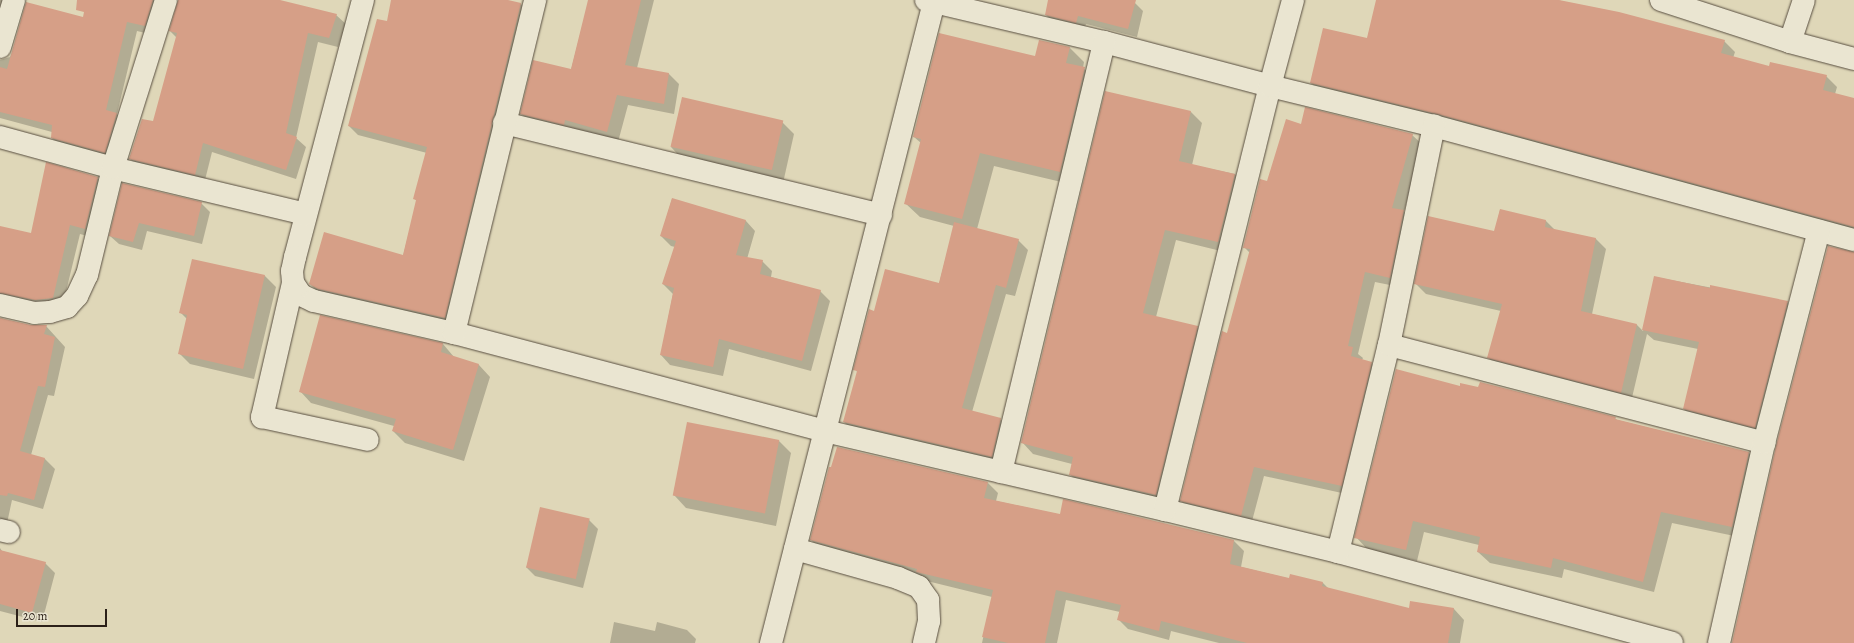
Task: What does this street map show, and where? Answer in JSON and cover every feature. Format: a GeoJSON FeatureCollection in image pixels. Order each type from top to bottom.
{"type":"FeatureCollection","features":[{"type":"Feature","properties":{"kind":"street"},"geometry":{"type":"LineString","coordinates":[[0,47],[14,0]]}},
{"type":"Feature","properties":{"kind":"street"},"geometry":{"type":"LineString","coordinates":[[0,305],[34,313],[50,312],[67,307],[77,296],[87,275],[113,168],[166,0]]}},
{"type":"Feature","properties":{"kind":"street"},"geometry":{"type":"LineString","coordinates":[[363,0],[295,257],[292,271],[293,283],[262,417],[368,440]]}},
{"type":"Feature","properties":{"kind":"street"},"geometry":{"type":"LineString","coordinates":[[454,333],[535,0]]}},
{"type":"Feature","properties":{"kind":"street"},"geometry":{"type":"LineString","coordinates":[[1165,510],[1270,86],[1293,0]]}},
{"type":"Feature","properties":{"kind":"street"},"geometry":{"type":"LineString","coordinates":[[1661,0],[1790,42],[1854,59]]}},
{"type":"Feature","properties":{"kind":"street"},"geometry":{"type":"LineString","coordinates":[[1790,42],[1804,0]]}},
{"type":"Feature","properties":{"kind":"street"},"geometry":{"type":"LineString","coordinates":[[771,643],[881,215],[930,1],[1104,42],[1270,86],[1434,126],[1854,240]]}},
{"type":"Feature","properties":{"kind":"street"},"geometry":{"type":"LineString","coordinates":[[1001,472],[1104,42]]}},
{"type":"Feature","properties":{"kind":"street"},"geometry":{"type":"LineString","coordinates":[[504,123],[881,215]]}},
{"type":"Feature","properties":{"kind":"street"},"geometry":{"type":"LineString","coordinates":[[1338,552],[1388,345],[1434,126]]}},
{"type":"Feature","properties":{"kind":"street"},"geometry":{"type":"LineString","coordinates":[[0,137],[113,168],[306,214]]}},
{"type":"Feature","properties":{"kind":"street"},"geometry":{"type":"LineString","coordinates":[[1719,643],[1764,443],[1818,231]]}},
{"type":"Feature","properties":{"kind":"street"},"geometry":{"type":"LineString","coordinates":[[293,283],[301,294],[314,301],[454,333],[825,431],[1338,552],[1672,643]]}},
{"type":"Feature","properties":{"kind":"street"},"geometry":{"type":"LineString","coordinates":[[1388,345],[1764,443]]}},
{"type":"Feature","properties":{"kind":"street"},"geometry":{"type":"LineString","coordinates":[[795,549],[898,578],[919,587],[928,600],[929,620],[924,643]]}},
{"type":"Feature","properties":{"kind":"building"},"geometry":{"type":"Polygon","coordinates":[[[77,0],[153,0],[145,26],[127,22],[106,110],[117,113],[105,153],[51,138],[52,125],[0,112],[0,67],[7,69],[26,2],[83,17],[84,12],[76,10],[77,0]]]}},
{"type":"Feature","properties":{"kind":"building"},"geometry":{"type":"Polygon","coordinates":[[[178,0],[280,0],[337,14],[329,38],[308,33],[286,133],[297,137],[286,170],[203,143],[195,175],[129,159],[142,119],[153,121],[177,33],[169,31],[178,0]]]}},
{"type":"Feature","properties":{"kind":"building"},"geometry":{"type":"Polygon","coordinates":[[[391,0],[508,0],[521,3],[445,318],[318,289],[309,284],[324,232],[403,255],[416,200],[413,199],[427,147],[348,126],[377,19],[387,21],[391,0]]]}},
{"type":"Feature","properties":{"kind":"building"},"geometry":{"type":"Polygon","coordinates":[[[588,0],[641,0],[625,65],[669,73],[664,104],[617,95],[607,132],[565,120],[564,125],[520,114],[533,60],[571,69],[588,0]]]}},
{"type":"Feature","properties":{"kind":"building"},"geometry":{"type":"Polygon","coordinates":[[[1048,0],[1136,0],[1128,29],[1078,16],[1076,23],[1045,15],[1048,0]]]}},
{"type":"Feature","properties":{"kind":"building"},"geometry":{"type":"Polygon","coordinates":[[[1376,0],[1559,0],[1619,12],[1725,40],[1721,53],[1769,66],[1770,62],[1827,75],[1823,90],[1854,98],[1854,227],[1437,114],[1310,83],[1323,28],[1367,38],[1376,0]]]}},
{"type":"Feature","properties":{"kind":"building"},"geometry":{"type":"Polygon","coordinates":[[[939,33],[1035,56],[1039,40],[1070,47],[1066,63],[1085,67],[1060,172],[980,153],[962,219],[904,204],[921,139],[913,137],[939,33]]]}},
{"type":"Feature","properties":{"kind":"building"},"geometry":{"type":"Polygon","coordinates":[[[1105,91],[1191,111],[1179,161],[1235,174],[1218,242],[1165,230],[1143,313],[1198,326],[1156,495],[1069,475],[1073,457],[1021,443],[1105,91]]]}},
{"type":"Feature","properties":{"kind":"building"},"geometry":{"type":"Polygon","coordinates":[[[682,97],[783,120],[772,170],[671,147],[682,97]]]}},
{"type":"Feature","properties":{"kind":"building"},"geometry":{"type":"Polygon","coordinates":[[[1305,107],[1413,134],[1392,208],[1404,210],[1390,278],[1365,272],[1348,346],[1353,347],[1351,356],[1372,362],[1342,486],[1254,467],[1241,516],[1180,501],[1222,331],[1227,333],[1250,249],[1243,248],[1260,179],[1267,181],[1286,119],[1301,124],[1305,107]]]}},
{"type":"Feature","properties":{"kind":"building"},"geometry":{"type":"Polygon","coordinates":[[[46,162],[98,177],[85,229],[70,225],[53,298],[35,300],[0,293],[0,226],[31,233],[46,162]]]}},
{"type":"Feature","properties":{"kind":"building"},"geometry":{"type":"Polygon","coordinates":[[[122,183],[202,202],[194,236],[139,223],[133,242],[109,236],[122,183]]]}},
{"type":"Feature","properties":{"kind":"building"},"geometry":{"type":"Polygon","coordinates":[[[672,198],[746,220],[736,255],[763,260],[760,274],[821,290],[802,361],[719,339],[713,367],[660,355],[674,288],[662,284],[676,241],[660,236],[672,198]]]}},
{"type":"Feature","properties":{"kind":"building"},"geometry":{"type":"Polygon","coordinates":[[[1500,209],[1546,220],[1545,227],[1596,238],[1581,311],[1637,324],[1621,393],[1487,358],[1502,304],[1414,284],[1428,216],[1494,231],[1500,209]]]}},
{"type":"Feature","properties":{"kind":"building"},"geometry":{"type":"Polygon","coordinates":[[[954,222],[1019,239],[1006,288],[996,285],[962,408],[1001,418],[992,457],[843,422],[857,371],[853,370],[869,309],[874,311],[885,269],[939,283],[954,222]]]}},
{"type":"Feature","properties":{"kind":"building"},"geometry":{"type":"Polygon","coordinates":[[[1828,246],[1854,252],[1854,643],[1732,643],[1776,446],[1828,246]]]}},
{"type":"Feature","properties":{"kind":"building"},"geometry":{"type":"Polygon","coordinates":[[[192,259],[265,275],[243,369],[178,354],[187,315],[179,313],[192,259]]]}},
{"type":"Feature","properties":{"kind":"building"},"geometry":{"type":"Polygon","coordinates":[[[1654,276],[1710,288],[1710,285],[1788,301],[1755,428],[1683,409],[1699,342],[1642,330],[1654,276]]]}},
{"type":"Feature","properties":{"kind":"building"},"geometry":{"type":"Polygon","coordinates":[[[320,315],[443,343],[441,352],[479,364],[453,450],[392,431],[396,419],[299,392],[320,315]]]}},
{"type":"Feature","properties":{"kind":"building"},"geometry":{"type":"Polygon","coordinates":[[[0,318],[31,325],[47,325],[44,334],[55,337],[45,387],[38,386],[20,451],[45,458],[34,500],[8,493],[7,496],[0,495],[0,318]]]}},
{"type":"Feature","properties":{"kind":"building"},"geometry":{"type":"Polygon","coordinates":[[[1396,369],[1460,386],[1460,383],[1478,387],[1480,382],[1616,417],[1615,419],[1749,452],[1732,527],[1661,512],[1643,582],[1553,558],[1551,568],[1477,552],[1480,537],[1413,521],[1406,550],[1354,538],[1396,369]]]}},
{"type":"Feature","properties":{"kind":"building"},"geometry":{"type":"Polygon","coordinates":[[[687,422],[779,440],[765,514],[673,496],[687,422]]]}},
{"type":"Feature","properties":{"kind":"building"},"geometry":{"type":"Polygon","coordinates":[[[837,447],[988,482],[984,498],[1060,514],[1063,499],[1234,540],[1230,564],[1289,578],[1290,574],[1323,582],[1322,586],[1409,608],[1410,601],[1454,608],[1448,643],[1247,643],[1161,621],[1159,631],[1117,620],[1121,605],[1056,590],[1045,643],[1008,643],[982,637],[993,590],[916,572],[917,569],[810,540],[829,467],[831,467],[837,447]]]}},
{"type":"Feature","properties":{"kind":"building"},"geometry":{"type":"Polygon","coordinates":[[[540,507],[590,518],[576,579],[526,567],[540,507]]]}},
{"type":"Feature","properties":{"kind":"building"},"geometry":{"type":"Polygon","coordinates":[[[0,550],[46,562],[32,613],[0,604],[0,550]]]}}]}
